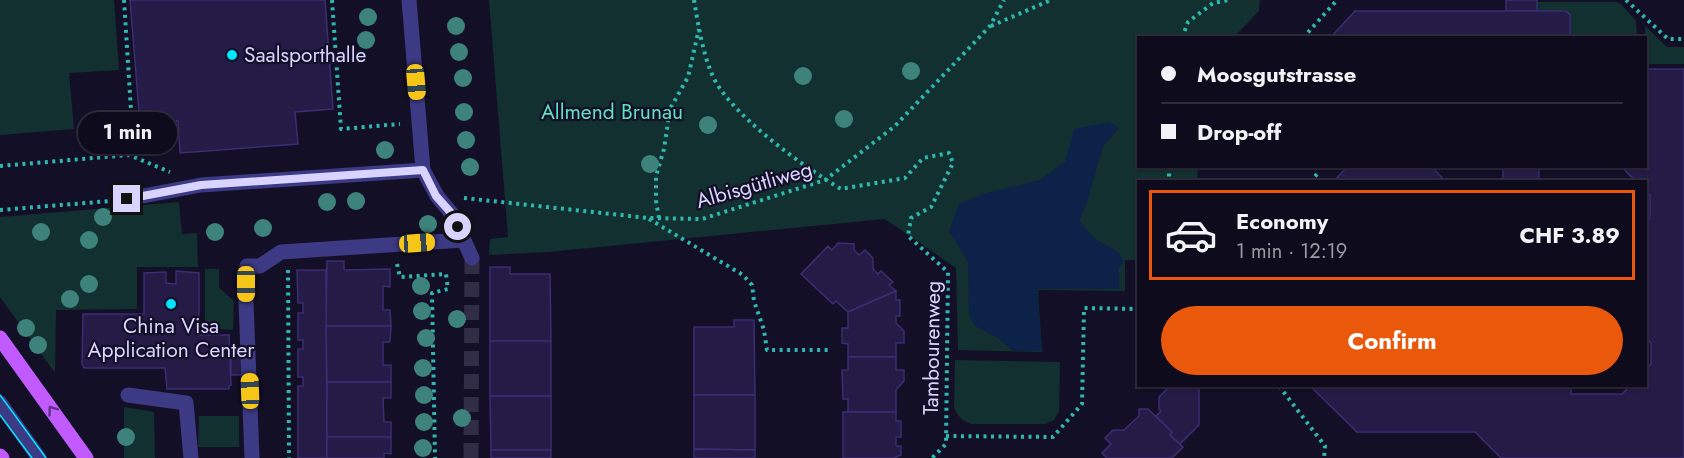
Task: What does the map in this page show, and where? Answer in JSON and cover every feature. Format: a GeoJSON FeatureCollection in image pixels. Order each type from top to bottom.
{"type":"FeatureCollection","features":[{"type":"Feature","properties":{"kind":"main road"},"geometry":{"type":"LineString","coordinates":[[0,338],[86,458]]}},
{"type":"Feature","properties":{"kind":"street"},"geometry":{"type":"LineString","coordinates":[[409,0],[423,170],[436,196],[452,214],[472,258]]}},
{"type":"Feature","properties":{"kind":"street"},"geometry":{"type":"LineString","coordinates":[[127,199],[201,185],[423,170]]}},
{"type":"Feature","properties":{"kind":"street"},"geometry":{"type":"LineString","coordinates":[[252,458],[247,266],[260,266],[281,252],[463,240]]}},
{"type":"Feature","properties":{"kind":"street"},"geometry":{"type":"LineString","coordinates":[[128,395],[186,403],[191,458]]}},
{"type":"Feature","properties":{"kind":"street"},"geometry":{"type":"LineString","coordinates":[[0,403],[39,458]]}},
{"type":"Feature","properties":{"kind":"path"},"geometry":{"type":"LineString","coordinates":[[124,0],[134,157]]}},
{"type":"Feature","properties":{"kind":"path"},"geometry":{"type":"LineString","coordinates":[[332,0],[341,129],[419,123]]}},
{"type":"Feature","properties":{"kind":"path"},"geometry":{"type":"LineString","coordinates":[[694,0],[711,74],[726,96],[773,143],[825,180]]}},
{"type":"Feature","properties":{"kind":"path","name":"Albisgütliweg"},"geometry":{"type":"LineString","coordinates":[[436,196],[648,218],[702,219],[825,180],[895,126],[990,26],[1004,0]]}},
{"type":"Feature","properties":{"kind":"path"},"geometry":{"type":"LineString","coordinates":[[990,26],[1051,0]]}},
{"type":"Feature","properties":{"kind":"path"},"geometry":{"type":"LineString","coordinates":[[1183,36],[1188,22],[1213,3],[1229,0]]}},
{"type":"Feature","properties":{"kind":"path"},"geometry":{"type":"LineString","coordinates":[[1305,36],[1337,0]]}},
{"type":"Feature","properties":{"kind":"path"},"geometry":{"type":"LineString","coordinates":[[1626,0],[1668,39],[1684,39]]}},
{"type":"Feature","properties":{"kind":"path"},"geometry":{"type":"LineString","coordinates":[[659,218],[656,176],[664,149],[670,109],[688,77],[699,29]]}},
{"type":"Feature","properties":{"kind":"path","name":"Tambourenweg"},"geometry":{"type":"LineString","coordinates":[[825,180],[841,189],[905,178],[923,158],[949,153],[952,163],[931,207],[911,218],[908,236],[948,272],[946,444],[932,458]]}},
{"type":"Feature","properties":{"kind":"path"},"geometry":{"type":"LineString","coordinates":[[0,166],[129,154],[201,185]]}},
{"type":"Feature","properties":{"kind":"path"},"geometry":{"type":"LineString","coordinates":[[0,210],[127,199]]}},
{"type":"Feature","properties":{"kind":"path"},"geometry":{"type":"LineString","coordinates":[[648,218],[743,275],[752,285],[767,350],[832,350]]}},
{"type":"Feature","properties":{"kind":"path"},"geometry":{"type":"LineString","coordinates":[[394,245],[400,277],[446,274],[448,289],[432,293],[435,458]]}},
{"type":"Feature","properties":{"kind":"path"},"geometry":{"type":"LineString","coordinates":[[281,252],[288,271],[289,458]]}},
{"type":"Feature","properties":{"kind":"path"},"geometry":{"type":"LineString","coordinates":[[946,436],[1053,437],[1082,404],[1084,308],[1137,309]]}},
{"type":"Feature","properties":{"kind":"path"},"geometry":{"type":"LineString","coordinates":[[1280,387],[1325,446],[1324,458]]}},
{"type":"Feature","properties":{"kind":"green space"},"geometry":{"type":"Polygon","coordinates":[[[0,0],[114,0],[119,70],[69,73],[74,129],[0,135],[0,0]]]}},
{"type":"Feature","properties":{"kind":"green space","name":"Allmend Brunau"},"geometry":{"type":"Polygon","coordinates":[[[489,0],[1260,0],[1259,11],[1235,36],[1137,36],[1137,168],[1198,168],[1197,180],[1137,180],[1137,260],[1125,260],[1125,291],[1038,290],[1042,352],[958,350],[956,268],[885,219],[548,252],[489,255],[490,239],[508,237],[489,0]]]}},
{"type":"Feature","properties":{"kind":"green space"},"geometry":{"type":"Polygon","coordinates":[[[1537,2],[1617,2],[1636,21],[1637,36],[1570,36],[1570,15],[1566,11],[1537,11],[1537,2]]]}},
{"type":"Feature","properties":{"kind":"green space"},"geometry":{"type":"Polygon","coordinates":[[[1645,26],[1667,47],[1684,47],[1684,64],[1647,64],[1645,26]]]}},
{"type":"Feature","properties":{"kind":"green space"},"geometry":{"type":"Polygon","coordinates":[[[179,202],[182,234],[197,233],[198,267],[137,267],[137,309],[56,310],[55,373],[0,297],[0,217],[179,202]]]}},
{"type":"Feature","properties":{"kind":"green space"},"geometry":{"type":"Polygon","coordinates":[[[205,269],[219,269],[219,288],[234,301],[233,330],[205,328],[205,269]]]}},
{"type":"Feature","properties":{"kind":"green space"},"geometry":{"type":"Polygon","coordinates":[[[955,360],[1060,362],[1059,411],[1054,420],[1045,424],[968,423],[960,418],[954,407],[955,360]]]}},
{"type":"Feature","properties":{"kind":"green space"},"geometry":{"type":"Polygon","coordinates":[[[124,407],[154,412],[155,458],[124,458],[124,407]]]}},
{"type":"Feature","properties":{"kind":"green space"},"geometry":{"type":"Polygon","coordinates":[[[199,416],[239,416],[239,447],[198,447],[199,416]]]}},
{"type":"Feature","properties":{"kind":"water"},"geometry":{"type":"Polygon","coordinates":[[[1109,122],[1119,128],[1103,146],[1088,199],[1079,221],[1095,239],[1118,252],[1124,262],[1119,268],[1119,289],[1037,289],[1042,351],[1013,351],[998,338],[975,326],[969,314],[968,262],[949,231],[959,204],[985,193],[1040,180],[1065,162],[1074,129],[1109,122]]]}},
{"type":"Feature","properties":{"kind":"building","name":"Saalsporthalle"},"geometry":{"type":"Polygon","coordinates":[[[130,0],[325,0],[333,109],[295,112],[298,144],[180,153],[178,121],[140,124],[130,0]]]}},
{"type":"Feature","properties":{"kind":"building"},"geometry":{"type":"Polygon","coordinates":[[[1506,0],[1537,0],[1537,11],[1506,11],[1506,0]]]}},
{"type":"Feature","properties":{"kind":"building"},"geometry":{"type":"Polygon","coordinates":[[[1355,11],[1566,11],[1570,15],[1570,36],[1332,36],[1355,11]]]}},
{"type":"Feature","properties":{"kind":"building"},"geometry":{"type":"Polygon","coordinates":[[[1647,69],[1684,69],[1684,458],[1501,458],[1475,432],[1357,432],[1311,387],[1571,387],[1571,394],[1622,394],[1629,387],[1647,387],[1647,369],[1651,364],[1651,343],[1647,339],[1647,222],[1650,218],[1650,195],[1647,191],[1647,180],[1634,180],[1623,168],[1647,168],[1647,69]]]}},
{"type":"Feature","properties":{"kind":"building"},"geometry":{"type":"Polygon","coordinates":[[[1346,168],[1433,168],[1444,180],[1335,180],[1346,168]]]}},
{"type":"Feature","properties":{"kind":"building"},"geometry":{"type":"Polygon","coordinates":[[[1503,168],[1539,168],[1539,180],[1503,180],[1503,168]]]}},
{"type":"Feature","properties":{"kind":"building"},"geometry":{"type":"Polygon","coordinates":[[[838,243],[854,244],[854,250],[859,255],[865,250],[873,258],[873,269],[878,274],[881,271],[893,282],[889,285],[896,291],[848,312],[836,301],[833,304],[801,274],[828,246],[832,250],[838,243]]]}},
{"type":"Feature","properties":{"kind":"building"},"geometry":{"type":"Polygon","coordinates":[[[327,261],[344,261],[344,270],[390,269],[390,287],[383,286],[383,310],[390,310],[391,326],[326,326],[327,261]]]}},
{"type":"Feature","properties":{"kind":"building"},"geometry":{"type":"Polygon","coordinates":[[[490,267],[510,267],[510,274],[550,274],[551,341],[490,341],[490,267]]]}},
{"type":"Feature","properties":{"kind":"building"},"geometry":{"type":"Polygon","coordinates":[[[297,270],[326,270],[327,458],[298,458],[298,386],[303,386],[303,377],[298,377],[298,349],[303,349],[303,340],[298,340],[298,313],[303,313],[303,303],[298,303],[297,270]]]}},
{"type":"Feature","properties":{"kind":"building"},"geometry":{"type":"Polygon","coordinates":[[[176,271],[199,273],[199,335],[229,335],[231,385],[229,389],[167,389],[165,368],[84,368],[82,364],[83,314],[144,314],[144,273],[166,272],[166,283],[176,284],[176,271]]]}},
{"type":"Feature","properties":{"kind":"building"},"geometry":{"type":"Polygon","coordinates":[[[896,291],[896,300],[900,300],[900,316],[896,316],[896,323],[904,331],[904,343],[896,343],[896,357],[848,357],[848,344],[842,343],[842,328],[848,328],[848,312],[896,291]]]}},
{"type":"Feature","properties":{"kind":"building"},"geometry":{"type":"Polygon","coordinates":[[[734,320],[754,320],[755,395],[694,395],[694,327],[734,327],[734,320]]]}},
{"type":"Feature","properties":{"kind":"building"},"geometry":{"type":"Polygon","coordinates":[[[326,326],[391,326],[390,342],[383,342],[383,365],[391,365],[391,382],[327,382],[326,326]]]}},
{"type":"Feature","properties":{"kind":"building"},"geometry":{"type":"Polygon","coordinates":[[[490,341],[551,341],[551,396],[490,396],[490,341]]]}},
{"type":"Feature","properties":{"kind":"building"},"geometry":{"type":"Polygon","coordinates":[[[231,350],[242,350],[242,375],[231,375],[231,350]]]}},
{"type":"Feature","properties":{"kind":"building"},"geometry":{"type":"Polygon","coordinates":[[[848,357],[896,357],[896,370],[904,370],[904,381],[896,390],[896,412],[848,412],[848,399],[843,399],[842,370],[848,370],[848,357]]]}},
{"type":"Feature","properties":{"kind":"building"},"geometry":{"type":"Polygon","coordinates":[[[327,382],[391,382],[391,398],[383,398],[384,422],[391,422],[391,437],[327,437],[327,382]]]}},
{"type":"Feature","properties":{"kind":"building"},"geometry":{"type":"Polygon","coordinates":[[[1169,387],[1199,387],[1199,425],[1180,444],[1156,416],[1161,411],[1159,397],[1169,387]]]}},
{"type":"Feature","properties":{"kind":"building"},"geometry":{"type":"Polygon","coordinates":[[[694,395],[755,395],[755,450],[694,449],[694,395]]]}},
{"type":"Feature","properties":{"kind":"building"},"geometry":{"type":"Polygon","coordinates":[[[490,396],[551,396],[551,450],[491,450],[490,396]]]}},
{"type":"Feature","properties":{"kind":"building"},"geometry":{"type":"Polygon","coordinates":[[[1139,409],[1148,409],[1172,432],[1170,435],[1183,447],[1172,458],[1107,458],[1102,453],[1111,444],[1105,438],[1113,430],[1124,430],[1139,416],[1139,409]]]}},
{"type":"Feature","properties":{"kind":"building"},"geometry":{"type":"Polygon","coordinates":[[[843,412],[896,412],[896,421],[901,421],[901,437],[896,437],[896,446],[901,446],[901,455],[894,458],[843,458],[843,412]]]}},
{"type":"Feature","properties":{"kind":"building"},"geometry":{"type":"Polygon","coordinates":[[[327,437],[391,437],[391,454],[384,453],[384,458],[327,458],[327,437]]]}},
{"type":"Feature","properties":{"kind":"building"},"geometry":{"type":"Polygon","coordinates":[[[694,449],[755,450],[755,458],[694,458],[694,449]]]}},
{"type":"Feature","properties":{"kind":"building"},"geometry":{"type":"Polygon","coordinates":[[[491,450],[551,450],[551,458],[491,458],[491,450]]]}},
{"type":"Feature","properties":{"kind":"tunnel"},"geometry":{"type":"LineString","coordinates":[[471,458],[472,258]]}},
{"type":"Feature","properties":{"kind":"tram line"},"geometry":{"type":"LineString","coordinates":[[0,395],[46,458]]}},
{"type":"Feature","properties":{"kind":"tram line"},"geometry":{"type":"LineString","coordinates":[[0,415],[32,458]]}},
{"type":"Feature","properties":{"kind":"place","name":"Saalsporthalle"},"geometry":{"type":"Point","coordinates":[232,55]}},
{"type":"Feature","properties":{"kind":"place","name":"China Visa Application Center"},"geometry":{"type":"Point","coordinates":[171,304]}},
{"type":"Feature","properties":{"kind":"route"},"geometry":{"type":"LineString","coordinates":[[127,199],[201,185],[423,170],[436,196],[452,214],[458,227]]}}]}
